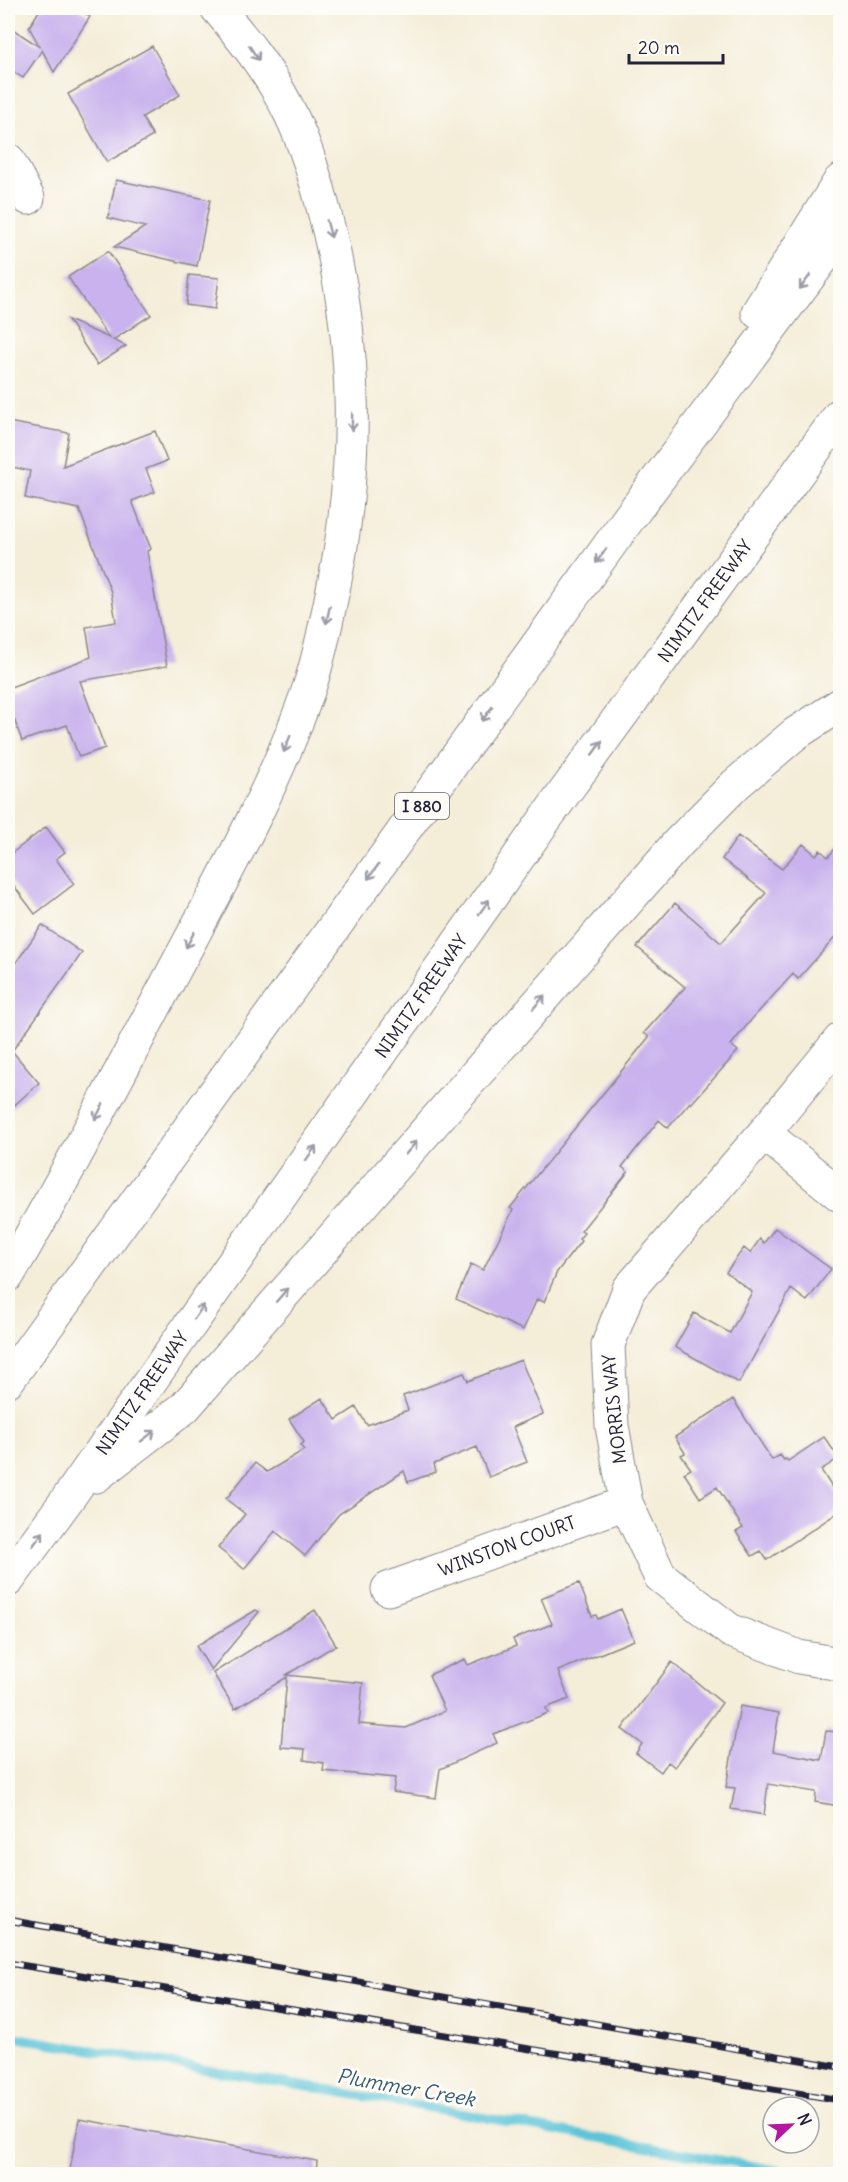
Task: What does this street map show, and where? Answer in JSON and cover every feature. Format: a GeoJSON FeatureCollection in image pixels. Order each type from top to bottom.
{"type":"FeatureCollection","features":[{"type":"Feature","properties":{"kind":"main road"},"geometry":{"type":"LineString","coordinates":[[8,1275],[45,1214],[218,888],[275,775],[309,689],[339,563],[350,483],[352,404],[348,330],[335,251],[314,172],[286,103],[251,47],[217,8]]}},
{"type":"Feature","properties":{"kind":"main road"},"geometry":{"type":"LineString","coordinates":[[8,160],[28,198]]}},
{"type":"Feature","properties":{"kind":"main road"},"geometry":{"type":"LineString","coordinates":[[629,518],[840,181]]}},
{"type":"Feature","properties":{"kind":"main road","name":"I 880"},"geometry":{"type":"LineString","coordinates":[[8,1380],[629,518],[840,235]]}},
{"type":"Feature","properties":{"kind":"main road","name":"NIMITZ FREEWAY"},"geometry":{"type":"LineString","coordinates":[[8,1580],[69,1497],[546,818],[840,415]]}},
{"type":"Feature","properties":{"kind":"main road"},"geometry":{"type":"LineString","coordinates":[[69,1497],[184,1408],[679,842],[735,785],[795,734],[840,705]]}},
{"type":"Feature","properties":{"kind":"main road","name":"MORRIS WAY"},"geometry":{"type":"LineString","coordinates":[[840,1040],[764,1133],[629,1290],[608,1345],[612,1426],[626,1503],[660,1576],[731,1631],[800,1657],[840,1664]]}},
{"type":"Feature","properties":{"kind":"main road"},"geometry":{"type":"LineString","coordinates":[[764,1133],[840,1194]]}},
{"type":"Feature","properties":{"kind":"main road","name":"WINSTON COURT"},"geometry":{"type":"LineString","coordinates":[[388,1589],[626,1503]]}},
{"type":"Feature","properties":{"kind":"building"},"geometry":{"type":"Polygon","coordinates":[[[41,8],[77,8],[90,17],[54,72],[42,50],[23,78],[8,68],[8,26],[40,47],[29,27],[41,8]]]}},
{"type":"Feature","properties":{"kind":"building"},"geometry":{"type":"Polygon","coordinates":[[[152,46],[180,95],[142,117],[153,136],[107,162],[68,94],[152,46]]]}},
{"type":"Feature","properties":{"kind":"building"},"geometry":{"type":"Polygon","coordinates":[[[116,180],[210,200],[197,266],[114,247],[145,227],[108,218],[116,180]]]}},
{"type":"Feature","properties":{"kind":"building"},"geometry":{"type":"Polygon","coordinates":[[[108,251],[151,315],[113,340],[126,346],[97,365],[68,320],[109,338],[68,277],[108,251]]]}},
{"type":"Feature","properties":{"kind":"building"},"geometry":{"type":"Polygon","coordinates":[[[189,275],[219,278],[215,309],[186,305],[189,275]]]}},
{"type":"Feature","properties":{"kind":"building"},"geometry":{"type":"Polygon","coordinates":[[[8,422],[69,433],[63,466],[155,431],[167,461],[146,469],[155,492],[132,501],[151,549],[147,551],[167,666],[80,681],[105,748],[79,757],[67,725],[22,741],[8,702],[8,688],[91,657],[86,627],[116,622],[111,592],[79,509],[25,498],[30,471],[8,466],[8,422]]]}},
{"type":"Feature","properties":{"kind":"building"},"geometry":{"type":"Polygon","coordinates":[[[46,827],[65,852],[56,859],[74,884],[35,914],[8,878],[8,856],[46,827]]]}},
{"type":"Feature","properties":{"kind":"building"},"geometry":{"type":"Polygon","coordinates":[[[738,836],[782,869],[803,844],[816,855],[820,850],[828,857],[840,843],[840,932],[798,979],[793,974],[752,1019],[731,1045],[738,1051],[668,1128],[659,1120],[622,1167],[628,1172],[581,1231],[584,1233],[579,1239],[581,1241],[557,1272],[544,1302],[537,1299],[523,1330],[456,1299],[471,1264],[483,1270],[513,1210],[510,1208],[649,1037],[644,1033],[685,987],[637,947],[675,903],[721,943],[766,893],[722,859],[738,836]]]}},
{"type":"Feature","properties":{"kind":"building"},"geometry":{"type":"Polygon","coordinates":[[[42,925],[82,953],[12,1051],[39,1083],[8,1111],[8,974],[42,925]]]}},
{"type":"Feature","properties":{"kind":"building"},"geometry":{"type":"Polygon","coordinates":[[[775,1228],[831,1269],[807,1301],[791,1289],[739,1383],[675,1347],[694,1313],[730,1333],[752,1292],[726,1272],[744,1248],[750,1253],[760,1239],[764,1243],[775,1228]]]}},
{"type":"Feature","properties":{"kind":"building"},"geometry":{"type":"Polygon","coordinates":[[[521,1360],[543,1414],[513,1427],[527,1462],[489,1477],[477,1447],[434,1464],[436,1472],[408,1482],[404,1471],[339,1514],[305,1556],[275,1531],[244,1569],[218,1548],[245,1514],[226,1499],[255,1463],[267,1472],[304,1450],[300,1445],[304,1442],[289,1419],[322,1398],[336,1420],[356,1407],[367,1425],[408,1410],[403,1396],[464,1373],[468,1381],[521,1360]]]}},
{"type":"Feature","properties":{"kind":"building"},"geometry":{"type":"Polygon","coordinates":[[[733,1399],[772,1460],[780,1455],[788,1461],[824,1437],[839,1458],[821,1470],[840,1500],[840,1511],[767,1560],[761,1551],[752,1556],[736,1532],[743,1528],[717,1487],[700,1498],[684,1473],[691,1469],[681,1455],[685,1453],[675,1437],[733,1399]]]}},
{"type":"Feature","properties":{"kind":"building"},"geometry":{"type":"Polygon","coordinates":[[[579,1583],[592,1616],[596,1615],[598,1619],[621,1609],[634,1640],[558,1671],[569,1699],[546,1708],[548,1713],[493,1734],[497,1743],[440,1769],[436,1798],[393,1792],[395,1778],[323,1771],[324,1763],[304,1760],[305,1749],[281,1747],[287,1677],[235,1709],[213,1673],[315,1610],[336,1645],[286,1675],[363,1683],[359,1724],[406,1728],[445,1711],[429,1675],[465,1659],[468,1665],[516,1646],[513,1639],[552,1624],[541,1598],[579,1583]]]}},
{"type":"Feature","properties":{"kind":"building"},"geometry":{"type":"Polygon","coordinates":[[[256,1610],[259,1612],[211,1670],[196,1646],[256,1610]]]}},
{"type":"Feature","properties":{"kind":"building"},"geometry":{"type":"Polygon","coordinates":[[[672,1662],[722,1703],[675,1767],[668,1762],[661,1772],[636,1753],[642,1744],[622,1729],[672,1662]]]}},
{"type":"Feature","properties":{"kind":"building"},"geometry":{"type":"Polygon","coordinates":[[[740,1706],[779,1713],[773,1751],[821,1760],[826,1731],[840,1732],[840,1806],[815,1802],[816,1792],[768,1784],[764,1815],[731,1809],[735,1788],[726,1787],[740,1706]]]}},
{"type":"Feature","properties":{"kind":"building"},"geometry":{"type":"Polygon","coordinates":[[[79,2119],[317,2161],[316,2175],[69,2175],[79,2119]]]}},
{"type":"Feature","properties":{"kind":"waterway","name":"Plummer Creek"},"geometry":{"type":"LineString","coordinates":[[8,2036],[409,2104],[799,2174]]}},
{"type":"Feature","properties":{"kind":"railway"},"geometry":{"type":"LineString","coordinates":[[8,1920],[840,2067]]}},
{"type":"Feature","properties":{"kind":"railway"},"geometry":{"type":"LineString","coordinates":[[8,1963],[840,2100]]}}]}
